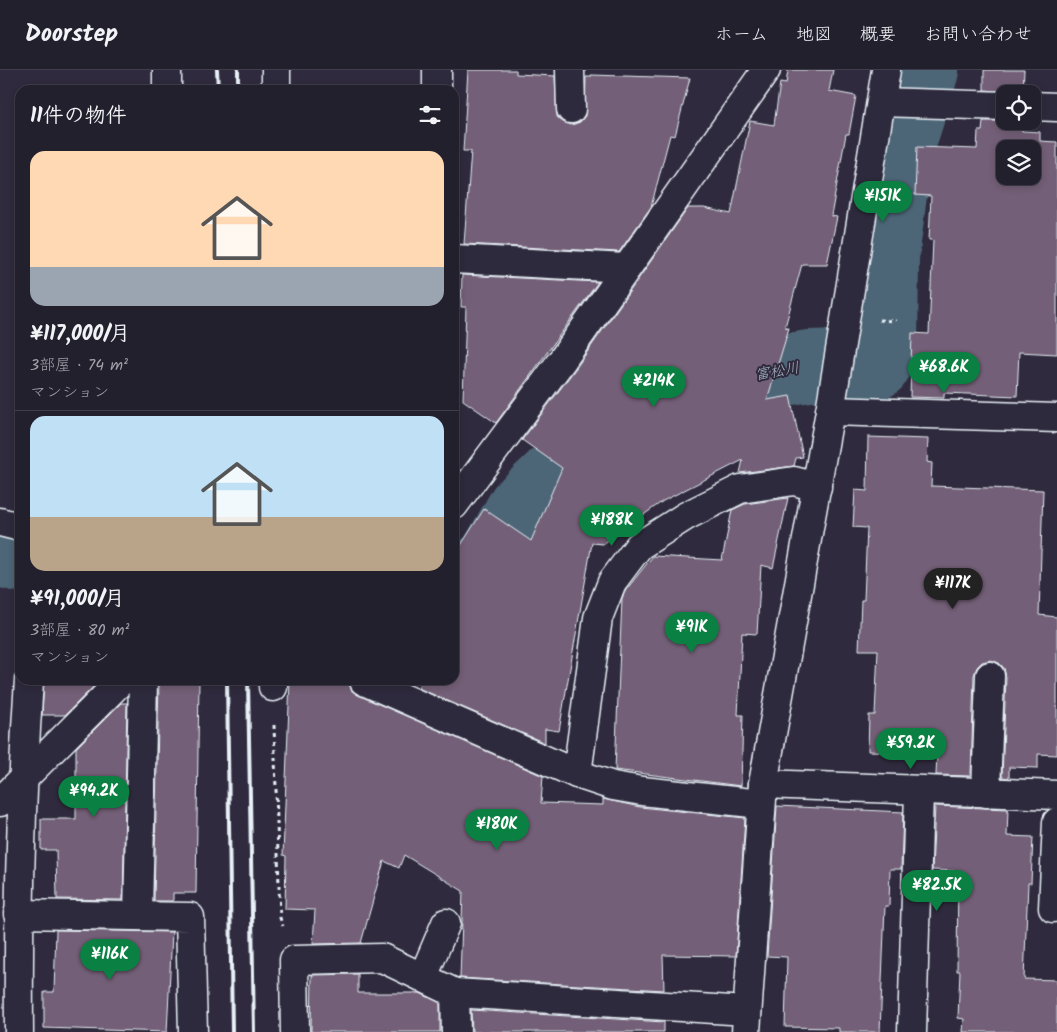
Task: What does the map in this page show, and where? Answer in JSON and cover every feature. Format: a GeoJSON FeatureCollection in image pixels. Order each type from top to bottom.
{"type":"FeatureCollection","features":[{"type":"Feature","properties":{"kind":"street"},"geometry":{"type":"LineString","coordinates":[[167,70],[167,85]]}},
{"type":"Feature","properties":{"kind":"street"},"geometry":{"type":"LineString","coordinates":[[276,70],[276,85]]}},
{"type":"Feature","properties":{"kind":"street"},"geometry":{"type":"LineString","coordinates":[[437,70],[437,85]]}},
{"type":"Feature","properties":{"kind":"street"},"geometry":{"type":"LineString","coordinates":[[570,70],[571,109]]}},
{"type":"Feature","properties":{"kind":"street"},"geometry":{"type":"LineString","coordinates":[[459,497],[563,359],[766,70]]}},
{"type":"Feature","properties":{"kind":"street"},"geometry":{"type":"LineString","coordinates":[[295,1032],[294,960],[382,958],[455,993],[747,1022],[762,794],[837,366],[890,102],[886,70]]}},
{"type":"Feature","properties":{"kind":"street"},"geometry":{"type":"LineString","coordinates":[[890,102],[996,106]]}},
{"type":"Feature","properties":{"kind":"street"},"geometry":{"type":"LineString","coordinates":[[1041,106],[1057,107]]}},
{"type":"Feature","properties":{"kind":"street"},"geometry":{"type":"LineString","coordinates":[[459,259],[626,268]]}},
{"type":"Feature","properties":{"kind":"street"},"geometry":{"type":"LineString","coordinates":[[830,411],[1057,418]]}},
{"type":"Feature","properties":{"kind":"street"},"geometry":{"type":"LineString","coordinates":[[577,774],[598,618],[612,582],[639,546],[686,516],[740,489],[794,482],[817,487]]}},
{"type":"Feature","properties":{"kind":"street"},"geometry":{"type":"LineString","coordinates":[[0,522],[15,526]]}},
{"type":"Feature","properties":{"kind":"street"},"geometry":{"type":"LineString","coordinates":[[986,793],[990,676]]}},
{"type":"Feature","properties":{"kind":"street"},"geometry":{"type":"LineString","coordinates":[[19,1032],[18,914],[22,780],[29,685]]}},
{"type":"Feature","properties":{"kind":"street"},"geometry":{"type":"LineString","coordinates":[[0,802],[117,685]]}},
{"type":"Feature","properties":{"kind":"street"},"geometry":{"type":"LineString","coordinates":[[138,916],[143,685]]}},
{"type":"Feature","properties":{"kind":"street"},"geometry":{"type":"LineString","coordinates":[[373,685],[577,774],[613,786],[642,791],[762,794],[919,792],[1057,795]]}},
{"type":"Feature","properties":{"kind":"street"},"geometry":{"type":"LineString","coordinates":[[912,1032],[919,792]]}},
{"type":"Feature","properties":{"kind":"street"},"geometry":{"type":"LineString","coordinates":[[1054,908],[1057,822]]}},
{"type":"Feature","properties":{"kind":"street"},"geometry":{"type":"LineString","coordinates":[[18,914],[190,917],[193,1032]]}},
{"type":"Feature","properties":{"kind":"street"},"geometry":{"type":"LineString","coordinates":[[423,977],[446,923]]}},
{"type":"Feature","properties":{"kind":"street"},"geometry":{"type":"LineString","coordinates":[[455,993],[456,1032]]}},
{"type":"Feature","properties":{"kind":"path"},"geometry":{"type":"LineString","coordinates":[[274,725],[280,918],[294,960]]}},
{"type":"Feature","properties":{"kind":"building"},"geometry":{"type":"Polygon","coordinates":[[[468,70],[516,70],[516,74],[555,76],[557,117],[571,125],[580,122],[585,116],[586,77],[591,77],[591,75],[690,78],[675,136],[670,135],[651,207],[619,252],[464,244],[471,151],[463,151],[468,70]]]}},
{"type":"Feature","properties":{"kind":"building"},"geometry":{"type":"Polygon","coordinates":[[[788,70],[833,70],[829,91],[856,96],[849,134],[846,134],[831,216],[837,217],[827,264],[802,264],[785,327],[789,328],[767,400],[790,396],[803,457],[796,458],[794,466],[740,473],[743,460],[663,501],[603,544],[592,543],[559,731],[545,729],[545,743],[418,688],[419,685],[459,685],[459,548],[484,509],[531,541],[562,468],[522,440],[576,368],[688,208],[704,208],[731,214],[750,121],[774,125],[780,83],[786,84],[788,70]]]}},
{"type":"Feature","properties":{"kind":"building"},"geometry":{"type":"Polygon","coordinates":[[[984,70],[1024,70],[1023,85],[996,85],[996,91],[984,90],[984,70]]]}},
{"type":"Feature","properties":{"kind":"building"},"geometry":{"type":"Polygon","coordinates":[[[983,121],[996,121],[996,130],[1040,132],[1040,140],[996,140],[996,185],[1041,185],[1041,141],[1057,142],[1057,354],[1019,352],[1017,396],[944,393],[944,398],[910,397],[912,333],[929,334],[933,240],[929,240],[931,196],[915,195],[917,147],[977,149],[978,131],[982,131],[983,121]]]}},
{"type":"Feature","properties":{"kind":"building"},"geometry":{"type":"Polygon","coordinates":[[[462,275],[598,282],[496,423],[463,400],[466,307],[461,307],[462,275]]]}},
{"type":"Feature","properties":{"kind":"building"},"geometry":{"type":"Polygon","coordinates":[[[868,437],[928,439],[927,462],[932,463],[931,486],[1043,490],[1039,615],[1057,617],[1057,755],[1038,754],[1038,768],[1009,767],[1009,778],[1002,777],[1006,677],[1004,668],[999,663],[991,660],[982,662],[977,667],[974,675],[971,776],[936,775],[937,753],[868,751],[869,715],[875,715],[878,650],[859,650],[861,600],[864,600],[867,528],[853,527],[855,490],[867,491],[868,437]]]}},
{"type":"Feature","properties":{"kind":"building"},"geometry":{"type":"Polygon","coordinates":[[[788,498],[773,568],[761,565],[757,634],[742,633],[738,715],[743,715],[741,786],[615,770],[622,598],[626,590],[653,556],[722,560],[732,510],[745,504],[788,498]]]}},
{"type":"Feature","properties":{"kind":"building"},"geometry":{"type":"Polygon","coordinates":[[[44,685],[94,685],[65,715],[42,715],[44,685]]]}},
{"type":"Feature","properties":{"kind":"building"},"geometry":{"type":"Polygon","coordinates":[[[159,685],[199,685],[196,893],[173,893],[173,901],[154,901],[159,685]]]}},
{"type":"Feature","properties":{"kind":"building"},"geometry":{"type":"Polygon","coordinates":[[[290,685],[350,685],[351,690],[358,695],[543,776],[541,803],[603,805],[603,799],[640,807],[745,818],[736,956],[663,955],[664,990],[460,978],[463,891],[404,855],[399,868],[384,861],[361,943],[313,944],[315,910],[285,909],[286,856],[283,855],[290,685]]]}},
{"type":"Feature","properties":{"kind":"building"},"geometry":{"type":"Polygon","coordinates":[[[121,703],[127,703],[123,900],[57,899],[56,850],[41,850],[41,819],[76,819],[76,748],[121,703]]]}},
{"type":"Feature","properties":{"kind":"building"},"geometry":{"type":"Polygon","coordinates":[[[777,806],[903,812],[901,869],[890,869],[889,906],[885,906],[880,1032],[839,1032],[839,1028],[785,1027],[787,957],[767,956],[777,806]]]}},
{"type":"Feature","properties":{"kind":"building"},"geometry":{"type":"Polygon","coordinates":[[[935,806],[1008,809],[1007,836],[1033,837],[1031,883],[1028,883],[1024,979],[1057,980],[1057,1032],[963,1032],[964,1019],[958,1018],[960,971],[957,971],[958,871],[932,870],[935,806]]]}},
{"type":"Feature","properties":{"kind":"building"},"geometry":{"type":"Polygon","coordinates":[[[56,930],[172,932],[167,1032],[44,1028],[44,992],[54,992],[56,930]]]}},
{"type":"Feature","properties":{"kind":"building"},"geometry":{"type":"Polygon","coordinates":[[[358,974],[358,993],[420,993],[440,1003],[440,1032],[311,1032],[312,975],[358,974]]]}},
{"type":"Feature","properties":{"kind":"building"},"geometry":{"type":"Polygon","coordinates":[[[471,1010],[664,1022],[664,1032],[472,1032],[471,1010]]]}},
{"type":"Feature","properties":{"kind":"waterway","name":"富松川"},"geometry":{"type":"LineString","coordinates":[[459,576],[476,574],[493,561],[523,508],[567,466],[655,413],[701,390],[754,375],[809,366],[875,364],[882,347],[883,257],[896,155],[923,70]]}},
{"type":"Feature","properties":{"kind":"waterway","name":"富松川"},"geometry":{"type":"LineString","coordinates":[[0,551],[15,555]]}},
{"type":"Feature","properties":{"kind":"railway"},"geometry":{"type":"LineString","coordinates":[[217,70],[218,85]]}},
{"type":"Feature","properties":{"kind":"railway"},"geometry":{"type":"LineString","coordinates":[[238,70],[238,85]]}},
{"type":"Feature","properties":{"kind":"railway"},"geometry":{"type":"LineString","coordinates":[[227,685],[232,1032]]}},
{"type":"Feature","properties":{"kind":"railway"},"geometry":{"type":"LineString","coordinates":[[248,685],[254,1032]]}}]}
